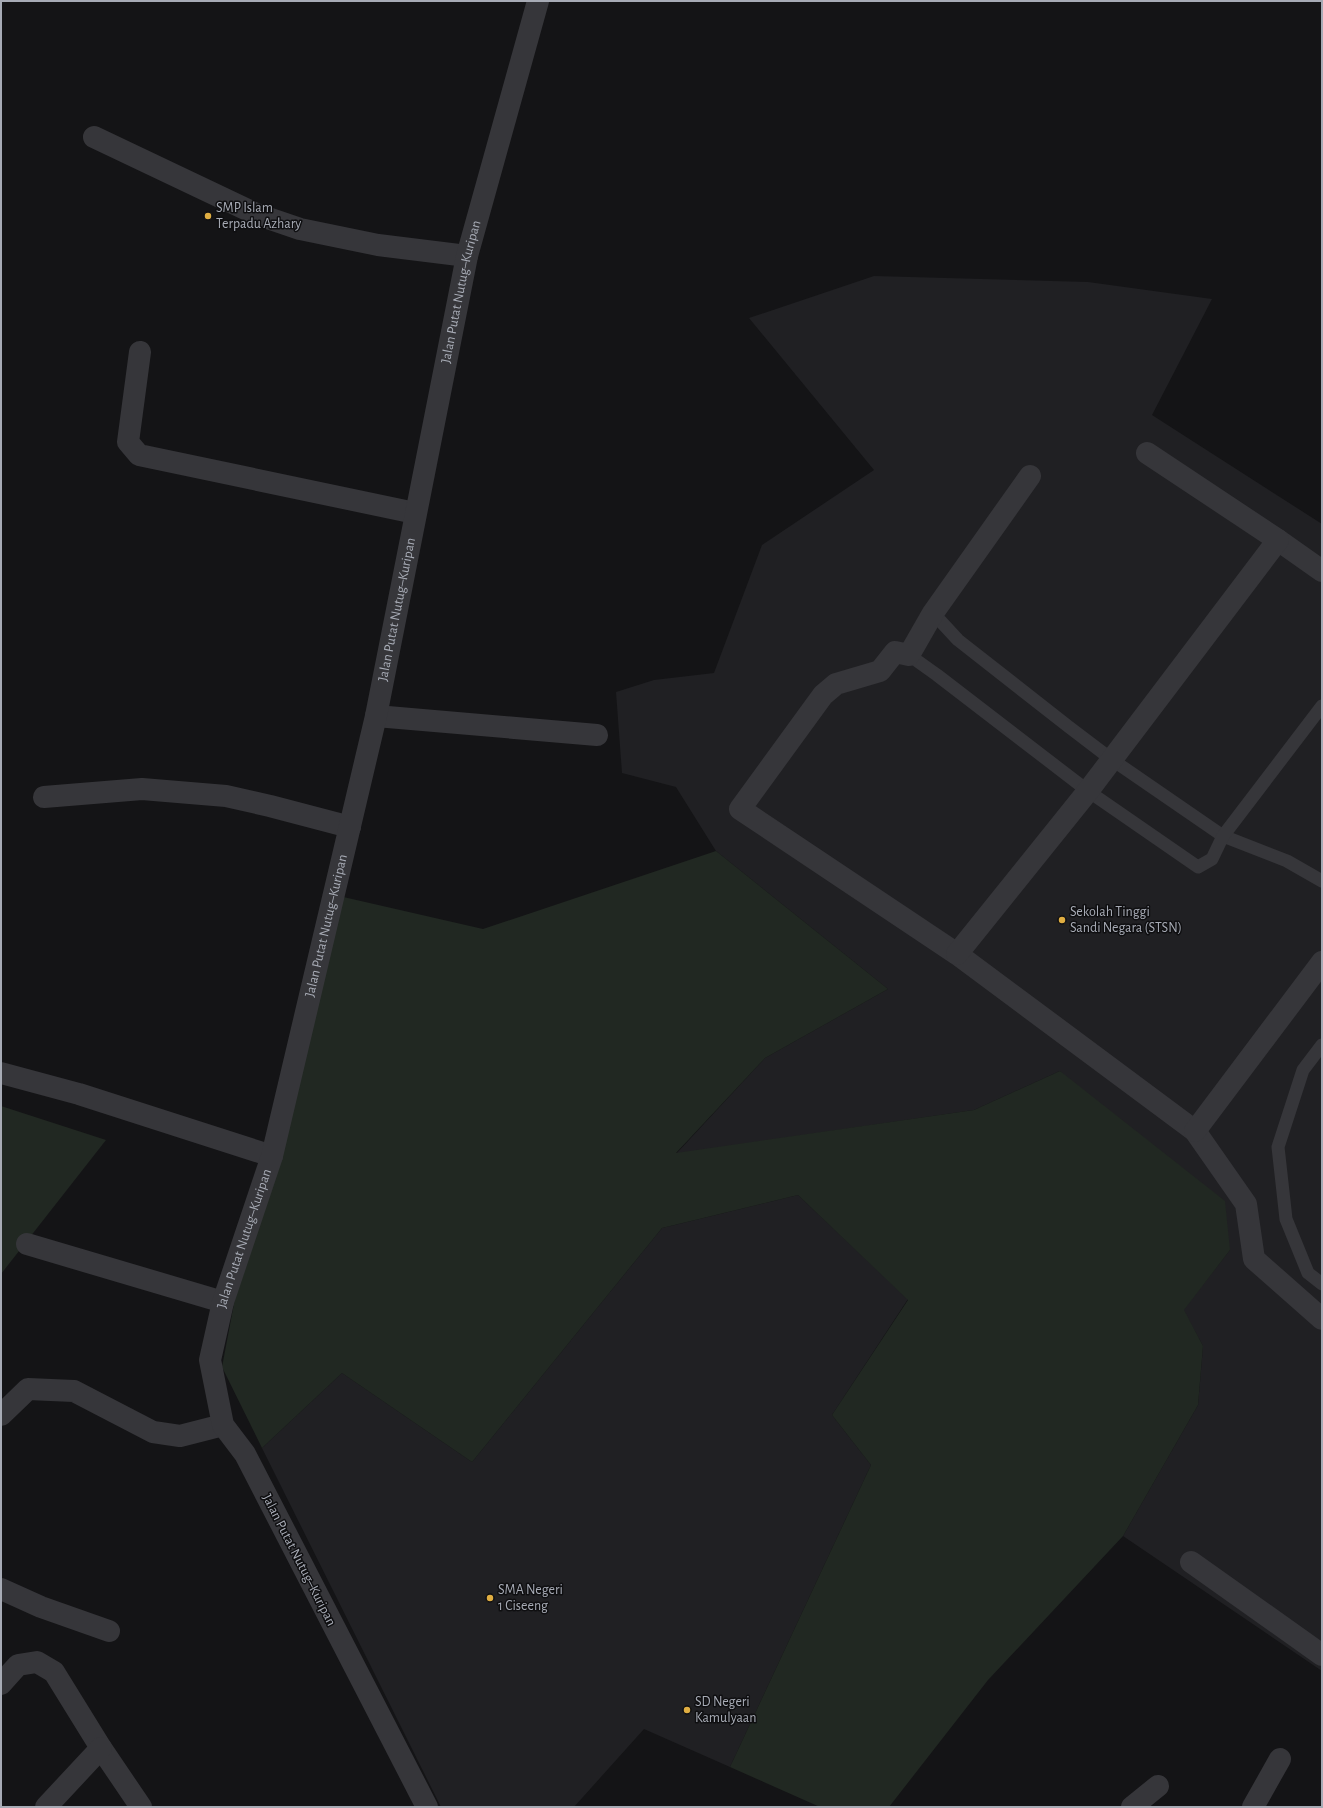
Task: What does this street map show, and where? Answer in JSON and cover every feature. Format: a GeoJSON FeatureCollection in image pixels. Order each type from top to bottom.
{"type":"FeatureCollection","features":[{"type":"Feature","properties":{"kind":"street","name":"Jalan Putat Nutug–Kuripan"},"geometry":{"type":"LineString","coordinates":[[427,1807],[244,1454],[223,1425],[210,1360],[223,1302],[272,1156],[376,716],[467,256],[538,1]]}},
{"type":"Feature","properties":{"kind":"street"},"geometry":{"type":"LineString","coordinates":[[94,137],[256,214],[300,229],[378,245],[467,256]]}},
{"type":"Feature","properties":{"kind":"street"},"geometry":{"type":"LineString","coordinates":[[140,352],[128,442],[139,455],[415,513]]}},
{"type":"Feature","properties":{"kind":"street"},"geometry":{"type":"LineString","coordinates":[[1147,453],[1322,571]]}},
{"type":"Feature","properties":{"kind":"street"},"geometry":{"type":"LineString","coordinates":[[1030,476],[933,613],[909,655],[895,652],[880,671],[836,684],[823,695],[740,809],[957,954],[1195,1131],[1246,1204],[1254,1259],[1322,1319]]}},
{"type":"Feature","properties":{"kind":"street"},"geometry":{"type":"LineString","coordinates":[[957,954],[1088,791],[1110,759],[1278,540]]}},
{"type":"Feature","properties":{"kind":"street"},"geometry":{"type":"LineString","coordinates":[[376,716],[597,735]]}},
{"type":"Feature","properties":{"kind":"street"},"geometry":{"type":"LineString","coordinates":[[44,797],[142,789],[226,796],[350,827]]}},
{"type":"Feature","properties":{"kind":"street"},"geometry":{"type":"LineString","coordinates":[[1195,1131],[1322,962]]}},
{"type":"Feature","properties":{"kind":"street"},"geometry":{"type":"LineString","coordinates":[[1,1072],[79,1094],[272,1156]]}},
{"type":"Feature","properties":{"kind":"street"},"geometry":{"type":"LineString","coordinates":[[27,1244],[223,1302]]}},
{"type":"Feature","properties":{"kind":"street"},"geometry":{"type":"LineString","coordinates":[[1,1415],[28,1390],[74,1391],[153,1432],[180,1436],[223,1425]]}},
{"type":"Feature","properties":{"kind":"street"},"geometry":{"type":"LineString","coordinates":[[1191,1562],[1322,1655]]}},
{"type":"Feature","properties":{"kind":"street"},"geometry":{"type":"LineString","coordinates":[[1,1588],[40,1607],[109,1631]]}},
{"type":"Feature","properties":{"kind":"street"},"geometry":{"type":"LineString","coordinates":[[1,1684],[18,1665],[37,1662],[54,1672],[101,1748],[141,1807]]}},
{"type":"Feature","properties":{"kind":"street"},"geometry":{"type":"LineString","coordinates":[[46,1807],[101,1748]]}},
{"type":"Feature","properties":{"kind":"street"},"geometry":{"type":"LineString","coordinates":[[1253,1807],[1280,1759]]}},
{"type":"Feature","properties":{"kind":"street"},"geometry":{"type":"LineString","coordinates":[[1132,1807],[1158,1786]]}},
{"type":"Feature","properties":{"kind":"lane"},"geometry":{"type":"LineString","coordinates":[[933,613],[958,640],[1110,759],[1223,836],[1288,861],[1322,880]]}},
{"type":"Feature","properties":{"kind":"lane"},"geometry":{"type":"LineString","coordinates":[[909,655],[1088,791],[1198,866],[1212,859],[1223,836],[1322,706]]}},
{"type":"Feature","properties":{"kind":"lane"},"geometry":{"type":"LineString","coordinates":[[1322,1045],[1303,1070],[1278,1147],[1286,1220],[1308,1273],[1322,1284]]}},
{"type":"Feature","properties":{"kind":"shaded area","name":"Sekolah Tinggi Sandi Negara (STSN)"},"geometry":{"type":"Polygon","coordinates":[[[874,276],[1088,282],[1212,299],[1152,415],[1322,524],[1322,1671],[1123,1536],[1198,1405],[1203,1346],[1183,1310],[1230,1250],[1060,1071],[974,1110],[676,1154],[765,1058],[888,989],[716,851],[676,787],[622,773],[616,692],[654,680],[714,673],[762,545],[874,470],[749,318],[874,276]]]}},
{"type":"Feature","properties":{"kind":"shaded area"},"geometry":{"type":"Polygon","coordinates":[[[716,851],[888,989],[765,1058],[676,1153],[974,1110],[1060,1071],[1225,1201],[1230,1250],[1184,1310],[1203,1346],[1198,1405],[1123,1536],[988,1680],[889,1807],[820,1807],[730,1767],[871,1465],[832,1415],[908,1300],[798,1195],[662,1228],[472,1462],[342,1373],[262,1448],[222,1367],[259,1172],[339,896],[483,929],[716,851]]]}},
{"type":"Feature","properties":{"kind":"shaded area"},"geometry":{"type":"Polygon","coordinates":[[[1,1106],[106,1140],[1,1274],[1,1106]]]}},
{"type":"Feature","properties":{"kind":"shaded area"},"geometry":{"type":"Polygon","coordinates":[[[798,1195],[908,1299],[832,1415],[871,1465],[730,1767],[644,1729],[574,1807],[441,1807],[262,1448],[342,1373],[472,1462],[662,1228],[798,1195]]]}},
{"type":"Feature","properties":{"kind":"place","name":"SMP Islam Terpadu Azhary"},"geometry":{"type":"Point","coordinates":[208,216]}},
{"type":"Feature","properties":{"kind":"place","name":"Sekolah Tinggi Sandi Negara (STSN)"},"geometry":{"type":"Point","coordinates":[1062,920]}},
{"type":"Feature","properties":{"kind":"place","name":"SMA Negeri 1 Ciseeng"},"geometry":{"type":"Point","coordinates":[490,1598]}},
{"type":"Feature","properties":{"kind":"place","name":"SD Negeri Kamulyaan"},"geometry":{"type":"Point","coordinates":[687,1710]}}]}
